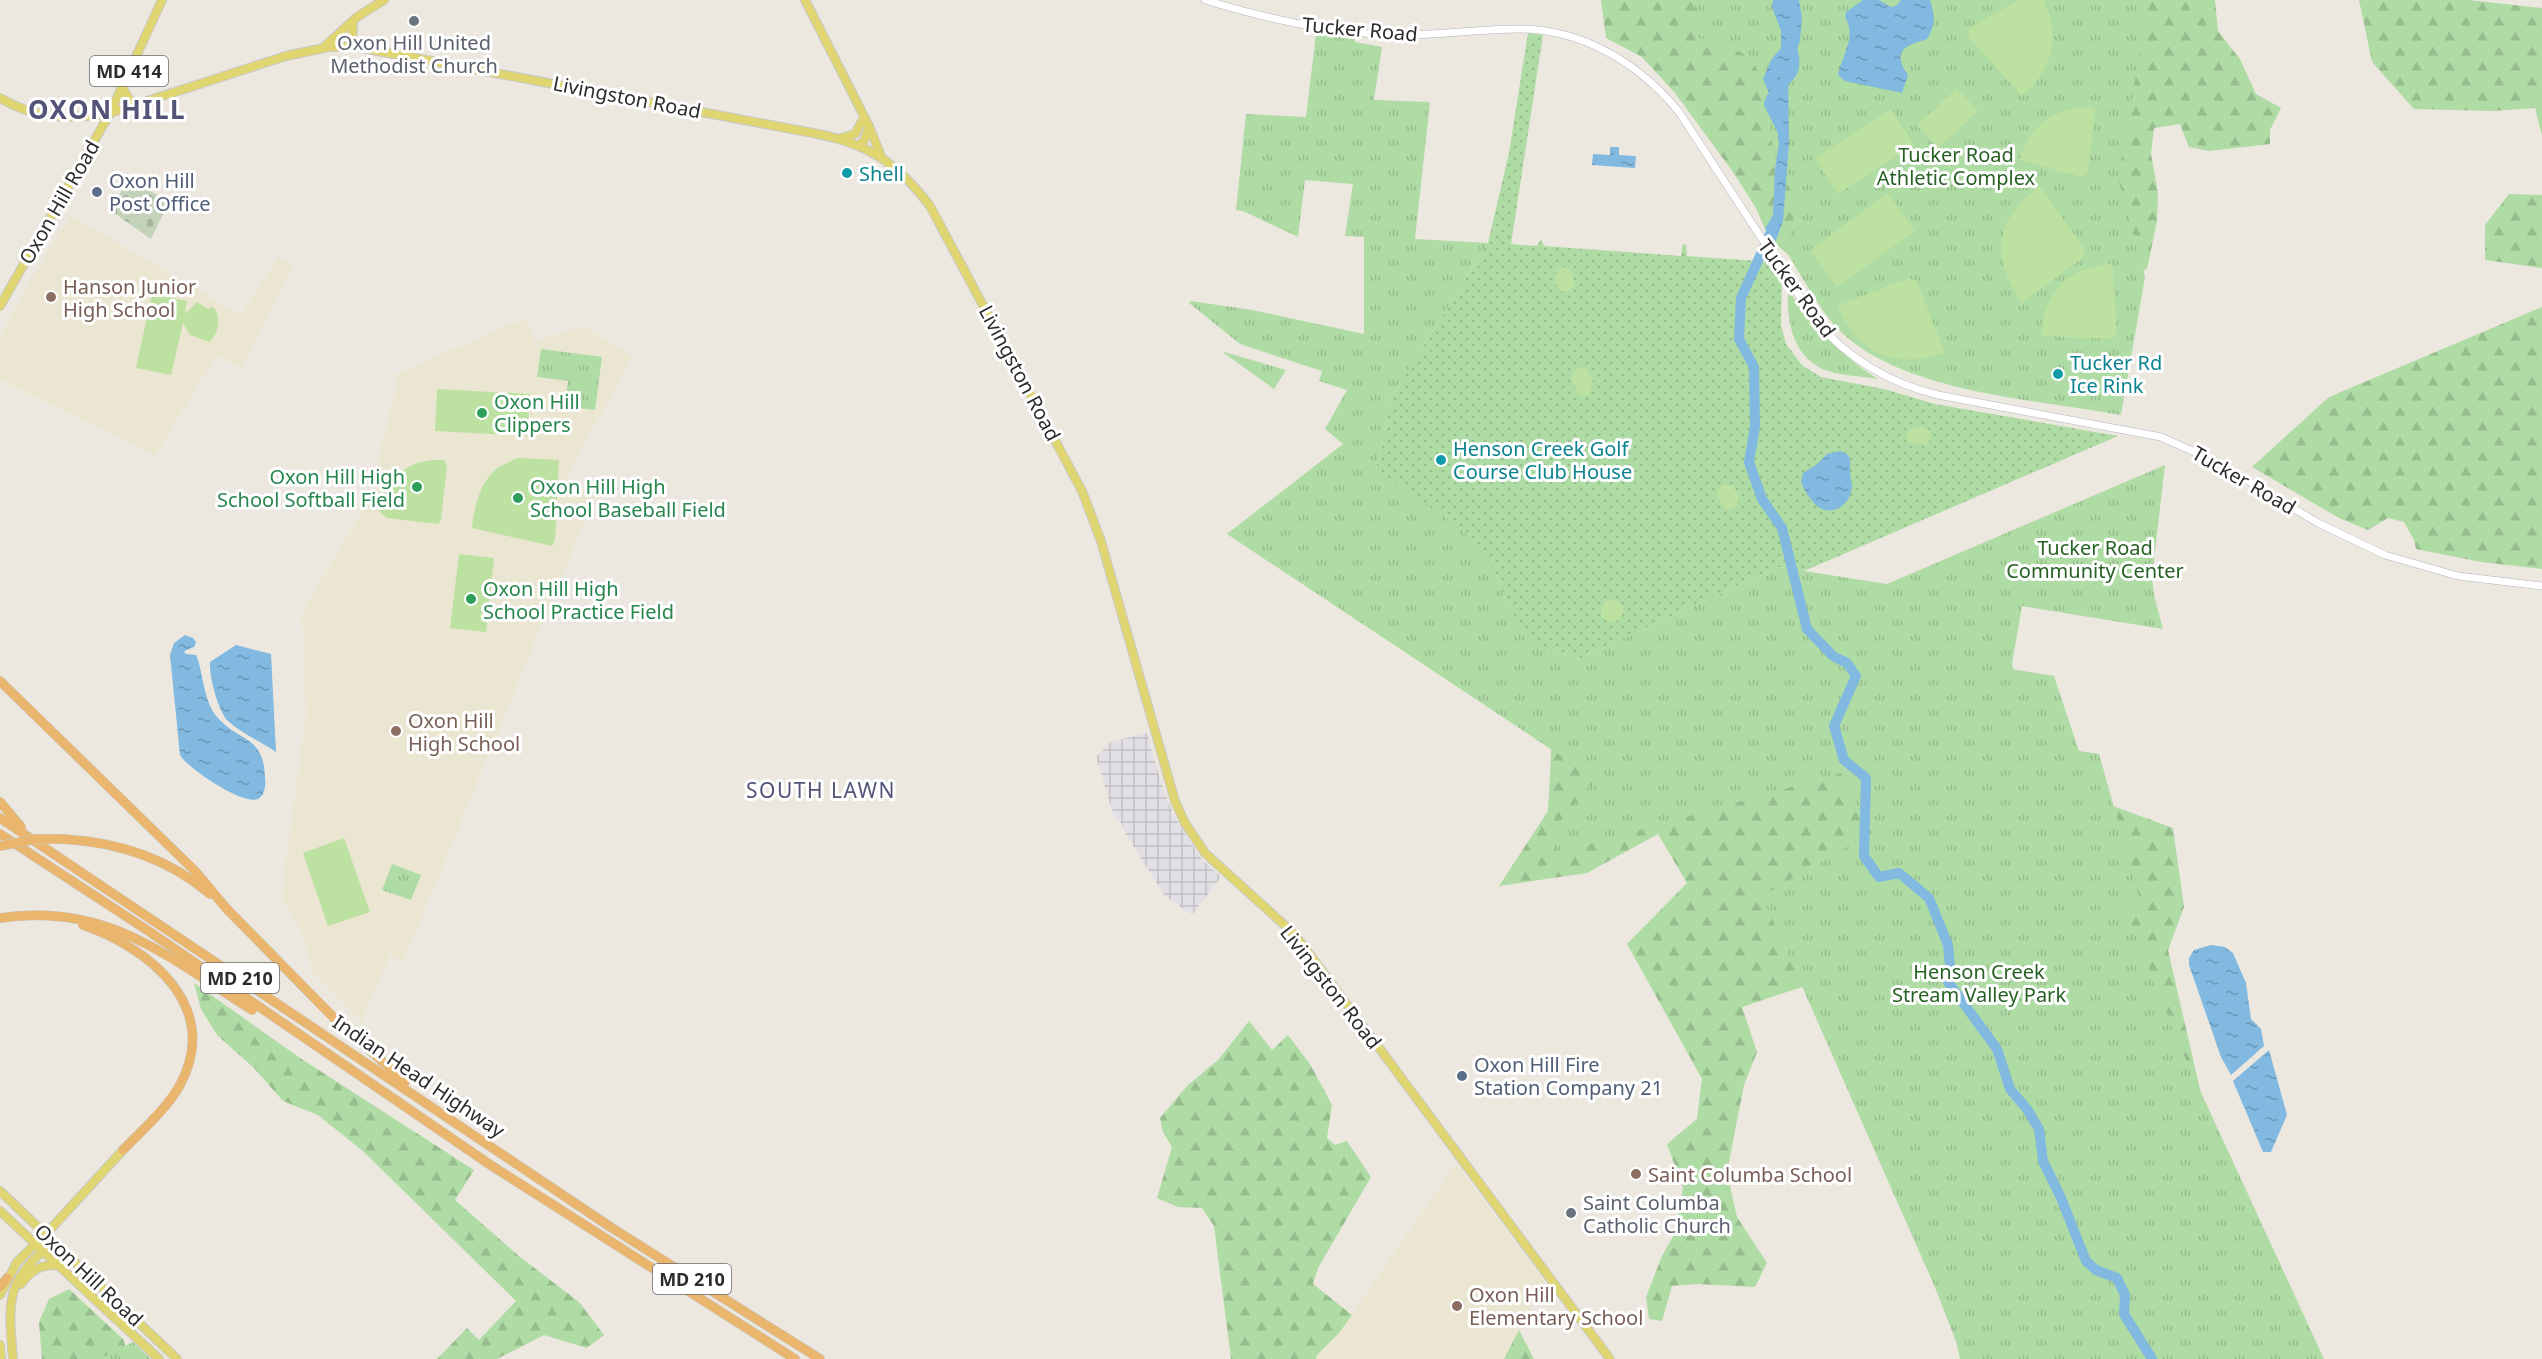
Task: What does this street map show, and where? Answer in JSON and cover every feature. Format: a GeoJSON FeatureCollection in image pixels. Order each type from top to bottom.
{"type":"FeatureCollection","features":[{"type":"Feature","properties":{"kind":"highway"},"geometry":{"type":"LineString","coordinates":[[0,681],[195,871],[225,908],[335,1019],[443,1113]]}},
{"type":"Feature","properties":{"kind":"highway"},"geometry":{"type":"LineString","coordinates":[[0,802],[12,818],[38,843]]}},
{"type":"Feature","properties":{"kind":"highway","name":"Indian Head Highway"},"geometry":{"type":"LineString","coordinates":[[0,818],[612,1228],[820,1359]]}},
{"type":"Feature","properties":{"kind":"highway","name":"Indian Head Highway"},"geometry":{"type":"LineString","coordinates":[[3,837],[215,976],[492,1167],[795,1359]]}},
{"type":"Feature","properties":{"kind":"highway"},"geometry":{"type":"LineString","coordinates":[[0,846],[36,839],[63,838],[107,844],[147,856],[187,878],[225,908]]}},
{"type":"Feature","properties":{"kind":"highway"},"geometry":{"type":"LineString","coordinates":[[52,916],[108,935],[135,950],[173,983],[188,1014],[192,1043],[186,1072],[173,1095],[123,1150]]}},
{"type":"Feature","properties":{"kind":"highway"},"geometry":{"type":"LineString","coordinates":[[0,918],[52,916],[103,925],[147,942],[362,1079]]}},
{"type":"Feature","properties":{"kind":"highway"},"geometry":{"type":"LineString","coordinates":[[0,1287],[7,1278]]}},
{"type":"Feature","properties":{"kind":"main road","name":"Oxon Hill Road"},"geometry":{"type":"LineString","coordinates":[[0,306],[110,113],[162,0]]}},
{"type":"Feature","properties":{"kind":"main road"},"geometry":{"type":"LineString","coordinates":[[323,48],[353,22],[384,0]]}},
{"type":"Feature","properties":{"kind":"main road"},"geometry":{"type":"LineString","coordinates":[[805,0],[881,156]]}},
{"type":"Feature","properties":{"kind":"main road"},"geometry":{"type":"LineString","coordinates":[[352,46],[353,22]]}},
{"type":"Feature","properties":{"kind":"main road","name":"Livingston Road"},"geometry":{"type":"LineString","coordinates":[[0,98],[17,108],[51,116],[89,117],[110,113],[286,56],[323,48],[352,46],[840,139],[881,156],[904,176],[930,206],[1082,491],[1101,541],[1172,791],[1189,830],[1205,853],[1291,931],[1302,944],[1610,1359]]}},
{"type":"Feature","properties":{"kind":"main road"},"geometry":{"type":"LineString","coordinates":[[122,87],[129,99],[137,104]]}},
{"type":"Feature","properties":{"kind":"main road"},"geometry":{"type":"LineString","coordinates":[[840,139],[855,134],[865,121]]}},
{"type":"Feature","properties":{"kind":"main road"},"geometry":{"type":"LineString","coordinates":[[859,145],[864,141],[865,121]]}},
{"type":"Feature","properties":{"kind":"main road"},"geometry":{"type":"LineString","coordinates":[[13,1359],[9,1309],[12,1293],[18,1280],[46,1234],[123,1150]]}},
{"type":"Feature","properties":{"kind":"main road","name":"Oxon Hill Road"},"geometry":{"type":"LineString","coordinates":[[0,1191],[177,1359]]}},
{"type":"Feature","properties":{"kind":"main road","name":"Oxon Hill Road"},"geometry":{"type":"LineString","coordinates":[[0,1211],[159,1359]]}},
{"type":"Feature","properties":{"kind":"main road"},"geometry":{"type":"LineString","coordinates":[[0,1295],[17,1262],[40,1247],[54,1242]]}},
{"type":"Feature","properties":{"kind":"main road"},"geometry":{"type":"LineString","coordinates":[[9,1309],[30,1272],[43,1265],[58,1265]]}},
{"type":"Feature","properties":{"kind":"main road"},"geometry":{"type":"LineString","coordinates":[[0,1345],[1,1359]]}},
{"type":"Feature","properties":{"kind":"street","name":"Tucker Road"},"geometry":{"type":"LineString","coordinates":[[1205,0],[1270,18],[1320,28],[1410,35],[1524,29],[1560,34],[1597,46],[1632,66],[1665,95],[1679,112],[1803,303],[1833,339],[1871,369],[1897,382],[1938,394],[2161,437],[2215,461],[2318,524],[2385,555],[2458,576],[2542,586]]}},
{"type":"Feature","properties":{"kind":"shaded area"},"geometry":{"type":"Polygon","coordinates":[[[70,215],[241,315],[278,258],[294,264],[242,368],[216,356],[155,456],[0,380],[0,337],[16,305],[70,215]]]}},
{"type":"Feature","properties":{"kind":"shaded area","name":"Oxon Hill High School"},"geometry":{"type":"Polygon","coordinates":[[[525,318],[534,341],[584,326],[632,357],[565,480],[595,496],[403,963],[390,954],[362,1022],[313,974],[302,931],[281,899],[306,715],[302,612],[385,474],[377,464],[398,379],[394,375],[525,318]]]}},
{"type":"Feature","properties":{"kind":"shaded area"},"geometry":{"type":"Polygon","coordinates":[[[1147,733],[1161,782],[1174,816],[1201,858],[1221,877],[1192,915],[1165,896],[1128,838],[1120,821],[1115,820],[1096,757],[1110,742],[1147,733]]]}},
{"type":"Feature","properties":{"kind":"shaded area"},"geometry":{"type":"Polygon","coordinates":[[[1456,1163],[1545,1282],[1504,1359],[1316,1359],[1317,1355],[1339,1333],[1456,1163]]]}},
{"type":"Feature","properties":{"kind":"green space"},"geometry":{"type":"Polygon","coordinates":[[[1601,0],[1815,0],[1794,260],[1775,243],[1765,229],[1756,208],[1733,172],[1675,93],[1642,57],[1606,38],[1601,0]]]}},
{"type":"Feature","properties":{"kind":"green space","name":"Tucker Road Athletic Complex"},"geometry":{"type":"Polygon","coordinates":[[[1695,0],[2149,0],[2118,178],[2145,277],[2121,415],[2013,398],[1937,382],[1902,369],[1870,353],[1842,333],[1819,305],[1785,250],[1792,226],[1794,203],[1777,162],[1762,81],[1755,66],[1743,54],[1724,44],[1695,37],[1695,0]]]}},
{"type":"Feature","properties":{"kind":"green space"},"geometry":{"type":"Polygon","coordinates":[[[2019,0],[2044,0],[2049,14],[2053,40],[2047,64],[2041,75],[2022,96],[1968,36],[1969,28],[2019,0]]]}},
{"type":"Feature","properties":{"kind":"green space"},"geometry":{"type":"Polygon","coordinates":[[[2090,0],[2215,0],[2218,31],[2240,59],[2256,94],[2281,108],[2270,130],[2270,144],[2209,151],[2189,147],[2180,124],[2154,128],[2151,154],[2158,194],[2157,221],[2147,269],[2121,280],[2090,0]]]}},
{"type":"Feature","properties":{"kind":"green space"},"geometry":{"type":"Polygon","coordinates":[[[2359,0],[2469,0],[2542,8],[2542,136],[2535,108],[2494,111],[2414,109],[2372,62],[2359,0]]]}},
{"type":"Feature","properties":{"kind":"green space","name":"Henson Creek Stream Valley Park"},"geometry":{"type":"Polygon","coordinates":[[[1317,26],[1355,31],[1355,42],[1382,47],[1374,100],[1430,102],[1415,239],[1488,243],[1392,396],[1376,469],[1464,531],[1495,571],[1511,613],[1531,639],[1555,653],[1579,659],[1778,567],[1887,584],[2165,465],[2152,577],[2163,629],[2022,606],[2011,669],[2054,676],[2079,751],[2099,754],[2140,900],[2120,897],[2186,1060],[2324,1359],[1960,1359],[1953,1328],[1762,896],[1872,833],[1841,773],[1559,853],[1547,837],[1596,779],[1227,534],[1343,444],[1325,429],[1347,390],[1319,381],[1322,371],[1240,344],[1189,303],[1191,301],[1252,310],[1364,334],[1364,237],[1345,236],[1353,184],[1305,180],[1298,237],[1243,211],[1236,210],[1246,114],[1306,117],[1317,26]]]}},
{"type":"Feature","properties":{"kind":"green space"},"geometry":{"type":"Polygon","coordinates":[[[1528,33],[1543,35],[1511,244],[1537,246],[1541,239],[1544,246],[1681,256],[1683,244],[1686,245],[1687,256],[1772,262],[1782,279],[1781,325],[1786,344],[1802,365],[1821,377],[1884,389],[1935,404],[2118,436],[1804,571],[1778,567],[1579,659],[1555,653],[1531,640],[1511,613],[1495,571],[1376,469],[1392,396],[1488,243],[1509,153],[1528,33]]]}},
{"type":"Feature","properties":{"kind":"green space"},"geometry":{"type":"Polygon","coordinates":[[[1957,88],[1978,111],[1938,148],[1917,125],[1957,88]]]}},
{"type":"Feature","properties":{"kind":"green space"},"geometry":{"type":"Polygon","coordinates":[[[2076,107],[2095,108],[2088,173],[2081,177],[2019,160],[2028,140],[2040,125],[2055,115],[2076,107]]]}},
{"type":"Feature","properties":{"kind":"green space"},"geometry":{"type":"Polygon","coordinates":[[[1891,109],[1914,145],[1838,194],[1815,158],[1891,109]]]}},
{"type":"Feature","properties":{"kind":"green space"},"geometry":{"type":"Polygon","coordinates":[[[129,178],[167,201],[151,239],[110,210],[129,178]]]}},
{"type":"Feature","properties":{"kind":"green space"},"geometry":{"type":"Polygon","coordinates":[[[2040,186],[2085,250],[2084,257],[2022,303],[2005,271],[2002,240],[2005,226],[2013,212],[2040,186]]]}},
{"type":"Feature","properties":{"kind":"green space"},"geometry":{"type":"Polygon","coordinates":[[[1888,193],[1915,231],[1837,287],[1810,250],[1888,193]]]}},
{"type":"Feature","properties":{"kind":"green space"},"geometry":{"type":"Polygon","coordinates":[[[2509,194],[2542,195],[2542,268],[2485,260],[2485,225],[2509,194]]]}},
{"type":"Feature","properties":{"kind":"green space"},"geometry":{"type":"Polygon","coordinates":[[[2112,263],[2117,332],[2112,339],[2042,336],[2043,320],[2048,304],[2062,283],[2078,272],[2112,263]]]}},
{"type":"Feature","properties":{"kind":"green space"},"geometry":{"type":"Polygon","coordinates":[[[1563,267],[1572,271],[1575,286],[1567,292],[1561,291],[1554,281],[1558,269],[1563,267]]]}},
{"type":"Feature","properties":{"kind":"green space"},"geometry":{"type":"Polygon","coordinates":[[[1909,278],[1917,281],[1945,353],[1926,358],[1909,359],[1880,354],[1868,347],[1857,336],[1846,323],[1837,306],[1909,278]]]}},
{"type":"Feature","properties":{"kind":"green space"},"geometry":{"type":"Polygon","coordinates":[[[1788,290],[1828,339],[1878,379],[1828,371],[1816,366],[1807,358],[1800,349],[1791,327],[1788,290]]]}},
{"type":"Feature","properties":{"kind":"green space"},"geometry":{"type":"Polygon","coordinates":[[[152,294],[187,301],[185,314],[197,302],[208,309],[213,307],[218,316],[217,330],[209,342],[190,335],[183,323],[171,375],[136,368],[152,294]]]}},
{"type":"Feature","properties":{"kind":"green space"},"geometry":{"type":"Polygon","coordinates":[[[2542,307],[2542,569],[2481,562],[2416,549],[2414,540],[2404,522],[2388,518],[2368,530],[2339,518],[2252,467],[2329,397],[2542,307]]]}},
{"type":"Feature","properties":{"kind":"green space"},"geometry":{"type":"Polygon","coordinates":[[[541,349],[602,357],[595,410],[564,406],[568,381],[537,377],[541,349]]]}},
{"type":"Feature","properties":{"kind":"green space"},"geometry":{"type":"Polygon","coordinates":[[[1221,351],[1286,370],[1274,389],[1221,351]]]}},
{"type":"Feature","properties":{"kind":"green space"},"geometry":{"type":"Polygon","coordinates":[[[1580,367],[1587,369],[1593,379],[1590,393],[1585,396],[1578,394],[1571,380],[1574,372],[1580,367]]]}},
{"type":"Feature","properties":{"kind":"green space","name":"Oxon Hill Clippers"},"geometry":{"type":"Polygon","coordinates":[[[437,389],[530,394],[527,436],[435,431],[437,389]]]}},
{"type":"Feature","properties":{"kind":"green space"},"geometry":{"type":"Polygon","coordinates":[[[1923,426],[1929,430],[1931,435],[1928,444],[1907,442],[1906,434],[1910,429],[1923,426]]]}},
{"type":"Feature","properties":{"kind":"green space","name":"Oxon Hill High School Baseball Field"},"geometry":{"type":"Polygon","coordinates":[[[517,458],[559,460],[555,540],[552,546],[472,528],[476,505],[485,483],[495,470],[517,458]]]}},
{"type":"Feature","properties":{"kind":"green space","name":"Oxon Hill High School Softball Field"},"geometry":{"type":"Polygon","coordinates":[[[444,460],[447,466],[441,520],[438,524],[387,518],[379,511],[386,491],[398,475],[415,464],[444,460]]]}},
{"type":"Feature","properties":{"kind":"green space"},"geometry":{"type":"Polygon","coordinates":[[[1724,484],[1733,486],[1739,496],[1732,510],[1725,509],[1717,496],[1719,488],[1724,484]]]}},
{"type":"Feature","properties":{"kind":"green space","name":"Oxon Hill High School Practice Field"},"geometry":{"type":"Polygon","coordinates":[[[459,554],[494,558],[486,632],[450,628],[459,554]]]}},
{"type":"Feature","properties":{"kind":"green space"},"geometry":{"type":"Polygon","coordinates":[[[1612,600],[1620,603],[1623,611],[1620,619],[1612,622],[1604,619],[1601,611],[1604,603],[1612,600]]]}},
{"type":"Feature","properties":{"kind":"green space"},"geometry":{"type":"Polygon","coordinates":[[[1996,627],[2064,788],[2173,828],[2184,907],[2168,950],[2204,1107],[1963,1359],[1900,1198],[1808,985],[1742,1007],[1757,1052],[1744,1085],[1727,1172],[1737,1217],[1767,1263],[1755,1287],[1697,1284],[1672,1286],[1662,1321],[1649,1319],[1646,1297],[1662,1256],[1675,1233],[1683,1188],[1667,1144],[1697,1119],[1702,1079],[1627,944],[1687,883],[1658,834],[1587,873],[1499,886],[1548,811],[1552,736],[1996,627]]]}},
{"type":"Feature","properties":{"kind":"green space"},"geometry":{"type":"Polygon","coordinates":[[[344,838],[370,912],[328,926],[303,853],[344,838]]]}},
{"type":"Feature","properties":{"kind":"green space"},"geometry":{"type":"Polygon","coordinates":[[[392,864],[421,875],[411,900],[382,890],[392,864]]]}},
{"type":"Feature","properties":{"kind":"green space"},"geometry":{"type":"Polygon","coordinates":[[[194,983],[303,1060],[474,1170],[455,1200],[520,1257],[579,1302],[604,1335],[587,1348],[544,1335],[497,1359],[437,1359],[467,1328],[479,1340],[516,1301],[364,1152],[318,1115],[283,1101],[254,1068],[217,1035],[201,1009],[194,983]]]}},
{"type":"Feature","properties":{"kind":"green space"},"geometry":{"type":"Polygon","coordinates":[[[1249,1021],[1272,1050],[1288,1035],[1310,1064],[1332,1105],[1327,1138],[1335,1145],[1347,1141],[1371,1177],[1318,1268],[1313,1284],[1352,1315],[1316,1359],[1231,1359],[1214,1226],[1202,1208],[1178,1207],[1157,1198],[1172,1147],[1163,1132],[1160,1118],[1187,1086],[1219,1059],[1249,1021]]]}},
{"type":"Feature","properties":{"kind":"green space"},"geometry":{"type":"Polygon","coordinates":[[[69,1289],[123,1339],[127,1351],[123,1359],[42,1359],[39,1322],[49,1299],[69,1289]]]}},
{"type":"Feature","properties":{"kind":"green space"},"geometry":{"type":"Polygon","coordinates":[[[1519,1330],[1534,1359],[1504,1359],[1519,1330]]]}},
{"type":"Feature","properties":{"kind":"green space"},"geometry":{"type":"Polygon","coordinates":[[[133,1342],[151,1359],[99,1359],[133,1342]]]}},
{"type":"Feature","properties":{"kind":"water"},"geometry":{"type":"Polygon","coordinates":[[[1773,0],[1799,0],[1802,18],[1800,41],[1788,72],[1789,144],[1783,221],[1775,243],[1765,229],[1773,215],[1780,119],[1763,79],[1771,60],[1781,48],[1781,31],[1772,7],[1773,0]]]}},
{"type":"Feature","properties":{"kind":"water"},"geometry":{"type":"Polygon","coordinates":[[[1863,0],[1879,0],[1891,7],[1897,5],[1901,0],[1930,0],[1934,20],[1930,34],[1927,39],[1912,44],[1901,54],[1903,67],[1908,75],[1902,93],[1845,81],[1838,75],[1850,32],[1845,17],[1846,12],[1863,0]]]}},
{"type":"Feature","properties":{"kind":"water"},"geometry":{"type":"Polygon","coordinates":[[[1610,147],[1619,147],[1619,155],[1636,156],[1635,168],[1592,165],[1593,154],[1610,155],[1610,147]]]}},
{"type":"Feature","properties":{"kind":"water"},"geometry":{"type":"Polygon","coordinates":[[[1840,451],[1847,454],[1850,459],[1852,487],[1850,494],[1848,500],[1839,508],[1822,509],[1813,503],[1807,494],[1801,482],[1803,473],[1827,454],[1840,451]]]}},
{"type":"Feature","properties":{"kind":"water"},"geometry":{"type":"Polygon","coordinates":[[[185,635],[196,642],[194,647],[184,651],[186,654],[196,655],[213,711],[226,725],[249,741],[260,754],[264,764],[265,784],[264,792],[258,799],[251,800],[229,792],[193,768],[180,755],[170,655],[174,643],[185,635]]]}},
{"type":"Feature","properties":{"kind":"water"},"geometry":{"type":"Polygon","coordinates":[[[236,645],[271,654],[276,752],[228,721],[218,702],[210,662],[236,645]]]}},
{"type":"Feature","properties":{"kind":"water"},"geometry":{"type":"Polygon","coordinates":[[[2211,945],[2225,947],[2233,953],[2246,983],[2251,1019],[2261,1029],[2264,1046],[2231,1075],[2221,1057],[2189,965],[2189,958],[2194,950],[2211,945]]]}},
{"type":"Feature","properties":{"kind":"water"},"geometry":{"type":"Polygon","coordinates":[[[2269,1050],[2287,1115],[2271,1152],[2263,1152],[2233,1081],[2269,1050]]]}},
{"type":"Feature","properties":{"kind":"waterway"},"geometry":{"type":"LineString","coordinates":[[1783,139],[1783,132],[1769,104],[1778,88],[1792,72],[1794,55],[1790,42]]}},
{"type":"Feature","properties":{"kind":"waterway"},"geometry":{"type":"LineString","coordinates":[[1775,223],[1741,298],[1739,339],[1754,367],[1755,427],[1749,462],[1762,499],[1782,528],[1807,629],[1833,656],[1847,663],[1856,676],[1834,726],[1844,760],[1866,778],[1864,856],[1879,877],[1899,873],[1929,898],[1948,945],[1950,966],[1948,982],[1997,1049],[2010,1089],[2027,1109],[2039,1129],[2043,1161],[2061,1198],[2086,1261],[2096,1270],[2117,1278],[2125,1295],[2124,1314],[2152,1359]]}},
{"type":"Feature","properties":{"kind":"place","name":"Oxon Hill United Methodist Church"},"geometry":{"type":"Point","coordinates":[414,21]}},
{"type":"Feature","properties":{"kind":"place","name":"Shell"},"geometry":{"type":"Point","coordinates":[847,173]}},
{"type":"Feature","properties":{"kind":"place","name":"Oxon Hill Post Office"},"geometry":{"type":"Point","coordinates":[97,192]}},
{"type":"Feature","properties":{"kind":"place","name":"Hanson Junior High School"},"geometry":{"type":"Point","coordinates":[51,297]}},
{"type":"Feature","properties":{"kind":"place","name":"Tucker Rd Ice Rink"},"geometry":{"type":"Point","coordinates":[2058,374]}},
{"type":"Feature","properties":{"kind":"place","name":"Oxon Hill Clippers"},"geometry":{"type":"Point","coordinates":[482,413]}},
{"type":"Feature","properties":{"kind":"place","name":"Henson Creek Golf Course Club House"},"geometry":{"type":"Point","coordinates":[1441,460]}},
{"type":"Feature","properties":{"kind":"place","name":"Oxon Hill High School Softball Field"},"geometry":{"type":"Point","coordinates":[417,487]}},
{"type":"Feature","properties":{"kind":"place","name":"Oxon Hill High School Baseball Field"},"geometry":{"type":"Point","coordinates":[518,498]}},
{"type":"Feature","properties":{"kind":"place","name":"Oxon Hill High School Practice Field"},"geometry":{"type":"Point","coordinates":[471,599]}},
{"type":"Feature","properties":{"kind":"place","name":"Oxon Hill High School"},"geometry":{"type":"Point","coordinates":[396,731]}},
{"type":"Feature","properties":{"kind":"place","name":"Oxon Hill Fire Station Company 21"},"geometry":{"type":"Point","coordinates":[1462,1076]}},
{"type":"Feature","properties":{"kind":"place","name":"Saint Columba School"},"geometry":{"type":"Point","coordinates":[1636,1174]}},
{"type":"Feature","properties":{"kind":"place","name":"Saint Columba Catholic Church"},"geometry":{"type":"Point","coordinates":[1571,1213]}},
{"type":"Feature","properties":{"kind":"place","name":"Oxon Hill Elementary School"},"geometry":{"type":"Point","coordinates":[1457,1306]}},
{"type":"Feature","properties":{"kind":"district","name":"OXON HILL"},"geometry":{"type":"Point","coordinates":[107,109]}},
{"type":"Feature","properties":{"kind":"district","name":"SOUTH LAWN"},"geometry":{"type":"Point","coordinates":[821,790]}},
{"type":"Feature","properties":{"kind":"park label","name":"Tucker Road Community Center"},"geometry":{"type":"Point","coordinates":[2095,558]}}]}
